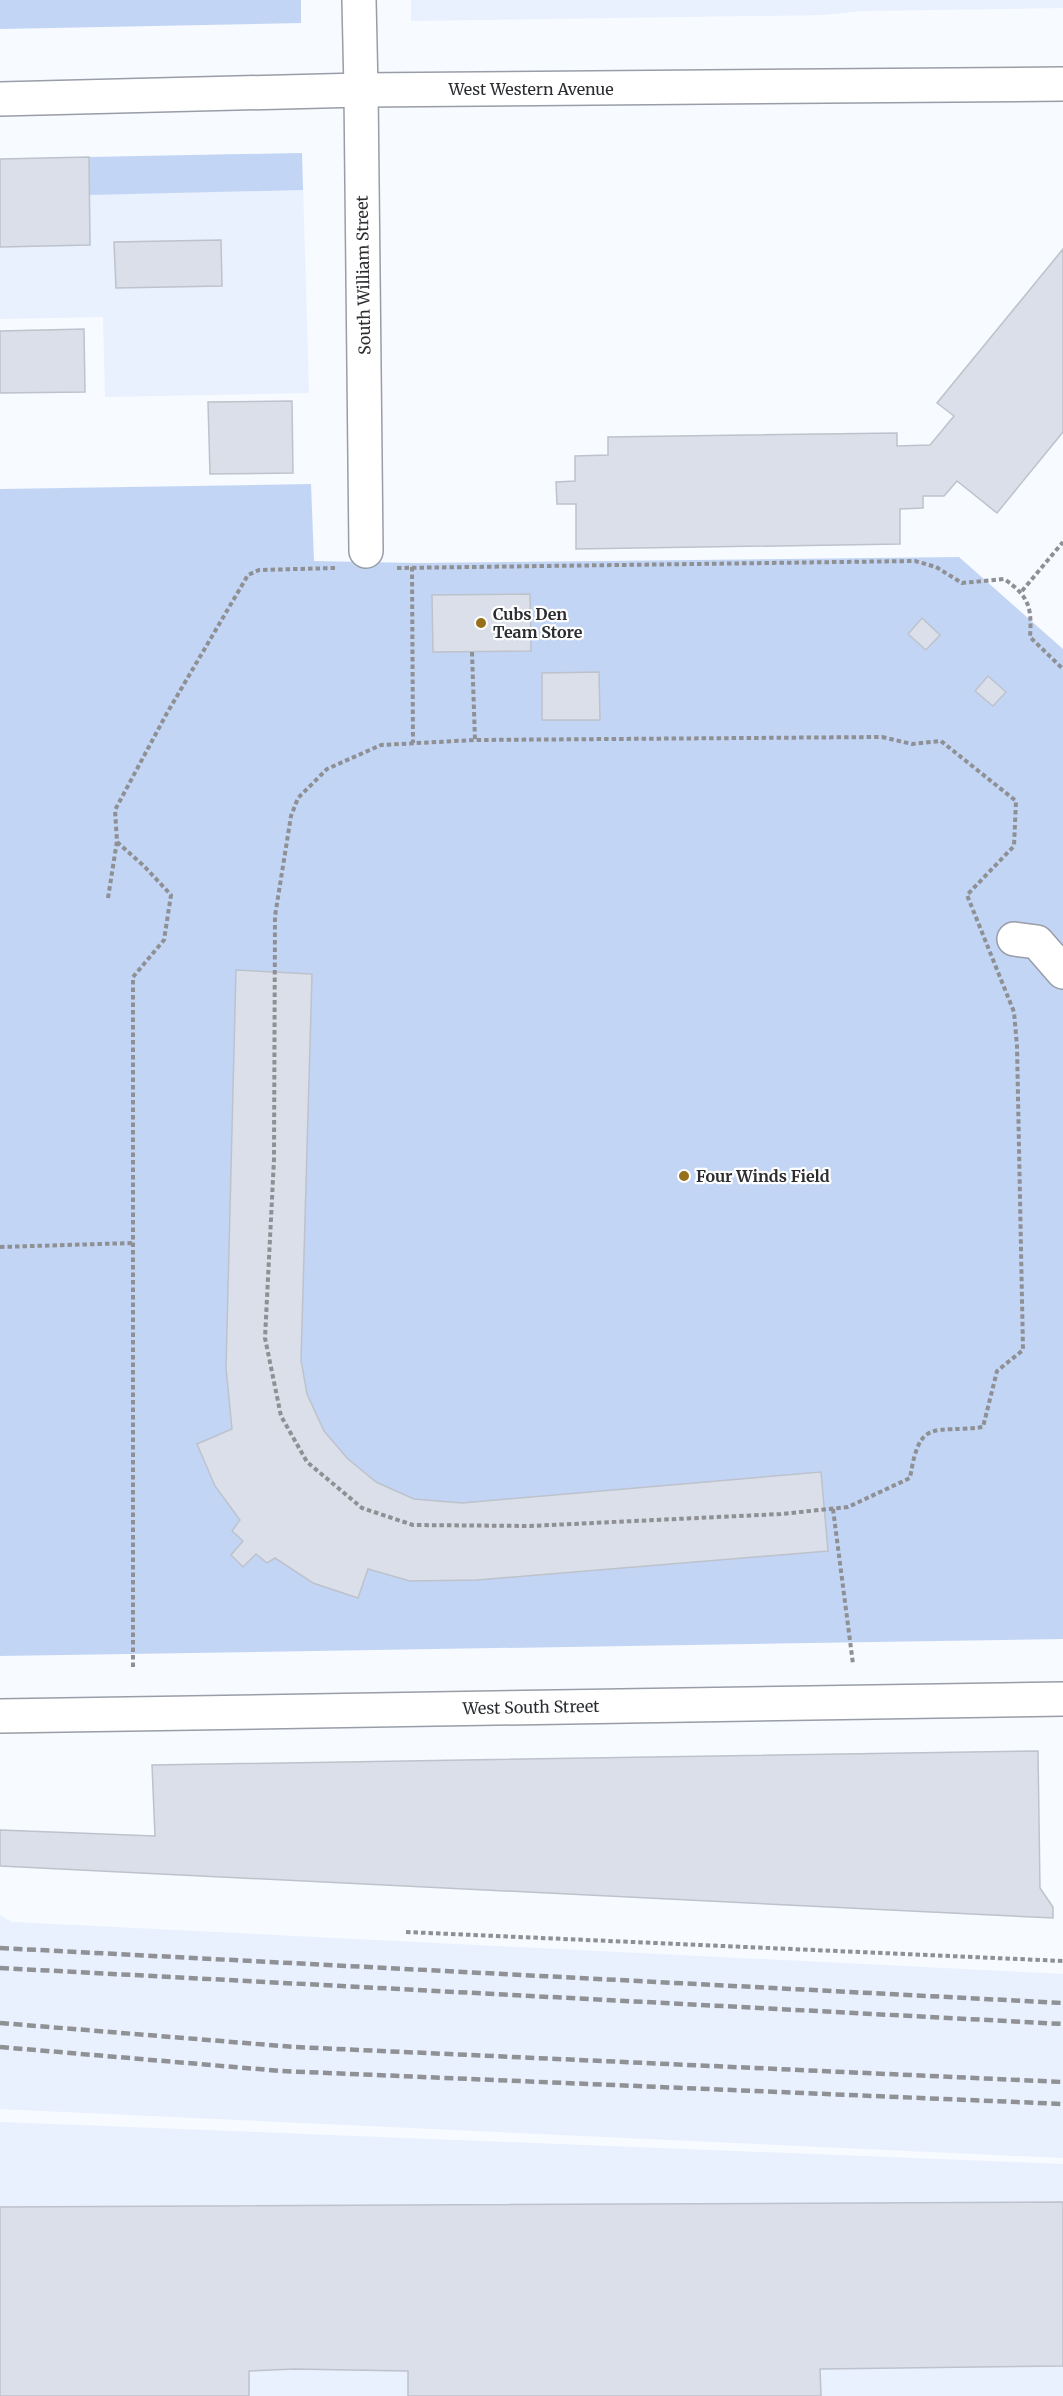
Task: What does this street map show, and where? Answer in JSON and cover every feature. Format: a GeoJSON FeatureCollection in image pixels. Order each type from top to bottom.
{"type":"FeatureCollection","features":[{"type":"Feature","properties":{"kind":"street","name":"South William Street"},"geometry":{"type":"LineString","coordinates":[[359,0],[366,562]]}},
{"type":"Feature","properties":{"kind":"street","name":"West Western Avenue"},"geometry":{"type":"LineString","coordinates":[[0,99],[361,90],[1063,84]]}},
{"type":"Feature","properties":{"kind":"street"},"geometry":{"type":"LineString","coordinates":[[1014,939],[1037,942],[1063,972]]}},
{"type":"Feature","properties":{"kind":"street","name":"West South Street"},"geometry":{"type":"LineString","coordinates":[[0,1716],[1063,1699]]}},
{"type":"Feature","properties":{"kind":"path"},"geometry":{"type":"LineString","coordinates":[[1022,591],[1063,542]]}},
{"type":"Feature","properties":{"kind":"path"},"geometry":{"type":"LineString","coordinates":[[108,898],[117,841],[115,810],[167,713],[249,574],[259,570],[366,562],[412,567],[915,561],[936,567],[962,584],[1004,579],[1022,591],[1031,616],[1030,637],[1063,669]]}},
{"type":"Feature","properties":{"kind":"path"},"geometry":{"type":"LineString","coordinates":[[412,567],[413,743]]}},
{"type":"Feature","properties":{"kind":"path"},"geometry":{"type":"LineString","coordinates":[[472,652],[475,740]]}},
{"type":"Feature","properties":{"kind":"path"},"geometry":{"type":"LineString","coordinates":[[882,737],[912,744],[941,741],[1016,801],[1014,846],[967,895],[1014,1012],[1017,1046],[1023,1350],[997,1371],[983,1426],[962,1430],[946,1427],[929,1432],[918,1443],[910,1478],[848,1507],[781,1514],[531,1526],[413,1525],[362,1508],[307,1462],[281,1416],[265,1338],[274,1159],[275,916],[291,816],[298,798],[327,769],[381,745],[413,743],[475,740],[882,737]]}},
{"type":"Feature","properties":{"kind":"path"},"geometry":{"type":"LineString","coordinates":[[117,841],[171,895],[164,940],[133,977],[133,1670]]}},
{"type":"Feature","properties":{"kind":"path"},"geometry":{"type":"LineString","coordinates":[[0,1247],[133,1243]]}},
{"type":"Feature","properties":{"kind":"path"},"geometry":{"type":"LineString","coordinates":[[833,1509],[853,1664]]}},
{"type":"Feature","properties":{"kind":"path"},"geometry":{"type":"LineString","coordinates":[[406,1932],[1063,1961]]}},
{"type":"Feature","properties":{"kind":"shaded area"},"geometry":{"type":"Polygon","coordinates":[[[0,0],[301,0],[301,23],[0,29],[0,0]]]}},
{"type":"Feature","properties":{"kind":"shaded area"},"geometry":{"type":"Polygon","coordinates":[[[411,0],[1063,0],[1063,8],[862,11],[822,15],[411,21],[411,0]]]}},
{"type":"Feature","properties":{"kind":"shaded area"},"geometry":{"type":"Polygon","coordinates":[[[302,153],[309,393],[105,397],[103,317],[0,319],[0,159],[302,153]]]}},
{"type":"Feature","properties":{"kind":"shaded area"},"geometry":{"type":"Polygon","coordinates":[[[302,153],[303,190],[89,195],[89,157],[302,153]]]}},
{"type":"Feature","properties":{"kind":"shaded area"},"geometry":{"type":"Polygon","coordinates":[[[311,484],[314,561],[416,563],[959,557],[1063,649],[1063,1639],[0,1656],[0,489],[311,484]]]}},
{"type":"Feature","properties":{"kind":"shaded area"},"geometry":{"type":"Polygon","coordinates":[[[0,1915],[12,1922],[1063,1974],[1063,2158],[0,2109],[0,1915]]]}},
{"type":"Feature","properties":{"kind":"shaded area"},"geometry":{"type":"Polygon","coordinates":[[[0,2122],[1063,2164],[1063,2396],[0,2396],[0,2122]]]}},
{"type":"Feature","properties":{"kind":"building"},"geometry":{"type":"Polygon","coordinates":[[[89,157],[90,245],[0,247],[0,159],[89,157]]]}},
{"type":"Feature","properties":{"kind":"building"},"geometry":{"type":"Polygon","coordinates":[[[221,240],[222,286],[116,288],[114,242],[221,240]]]}},
{"type":"Feature","properties":{"kind":"building"},"geometry":{"type":"Polygon","coordinates":[[[1063,249],[1063,432],[997,513],[957,481],[944,496],[923,496],[923,508],[900,509],[900,544],[576,549],[576,504],[557,504],[556,482],[575,481],[575,456],[608,455],[608,437],[897,433],[897,446],[930,445],[954,416],[937,403],[1063,249]]]}},
{"type":"Feature","properties":{"kind":"building"},"geometry":{"type":"Polygon","coordinates":[[[84,329],[85,392],[0,393],[0,331],[84,329]]]}},
{"type":"Feature","properties":{"kind":"building"},"geometry":{"type":"Polygon","coordinates":[[[292,401],[293,473],[210,474],[208,402],[292,401]]]}},
{"type":"Feature","properties":{"kind":"building","name":"Cubs Den Team Store"},"geometry":{"type":"Polygon","coordinates":[[[530,594],[531,651],[433,652],[432,595],[530,594]]]}},
{"type":"Feature","properties":{"kind":"building"},"geometry":{"type":"Polygon","coordinates":[[[922,618],[940,635],[926,650],[908,634],[922,618]]]}},
{"type":"Feature","properties":{"kind":"building"},"geometry":{"type":"Polygon","coordinates":[[[599,672],[600,720],[542,720],[542,673],[599,672]]]}},
{"type":"Feature","properties":{"kind":"building"},"geometry":{"type":"Polygon","coordinates":[[[988,676],[1006,692],[993,706],[975,691],[988,676]]]}},
{"type":"Feature","properties":{"kind":"building"},"geometry":{"type":"Polygon","coordinates":[[[236,970],[312,974],[301,1360],[307,1394],[324,1431],[347,1458],[376,1482],[414,1499],[462,1503],[821,1472],[828,1551],[477,1580],[410,1581],[368,1569],[358,1598],[313,1583],[275,1558],[267,1563],[256,1554],[243,1567],[231,1555],[243,1541],[232,1531],[240,1520],[215,1486],[197,1444],[232,1429],[226,1368],[236,970]]]}},
{"type":"Feature","properties":{"kind":"building"},"geometry":{"type":"Polygon","coordinates":[[[1038,1751],[1040,1888],[1053,1907],[1053,1918],[0,1866],[0,1830],[155,1836],[152,1765],[1038,1751]]]}},
{"type":"Feature","properties":{"kind":"building"},"geometry":{"type":"Polygon","coordinates":[[[1063,2202],[1063,2366],[820,2369],[821,2396],[408,2396],[408,2371],[294,2369],[249,2371],[249,2396],[0,2396],[0,2207],[1063,2202]]]}},
{"type":"Feature","properties":{"kind":"railway"},"geometry":{"type":"LineString","coordinates":[[0,1948],[1063,2003]]}},
{"type":"Feature","properties":{"kind":"railway"},"geometry":{"type":"LineString","coordinates":[[0,1968],[1063,2024]]}},
{"type":"Feature","properties":{"kind":"railway"},"geometry":{"type":"LineString","coordinates":[[0,2023],[294,2047],[1063,2082]]}},
{"type":"Feature","properties":{"kind":"railway"},"geometry":{"type":"LineString","coordinates":[[0,2047],[281,2071],[1063,2104]]}},
{"type":"Feature","properties":{"kind":"place","name":"Cubs Den Team Store"},"geometry":{"type":"Point","coordinates":[481,623]}},
{"type":"Feature","properties":{"kind":"place","name":"Four Winds Field"},"geometry":{"type":"Point","coordinates":[684,1176]}}]}
